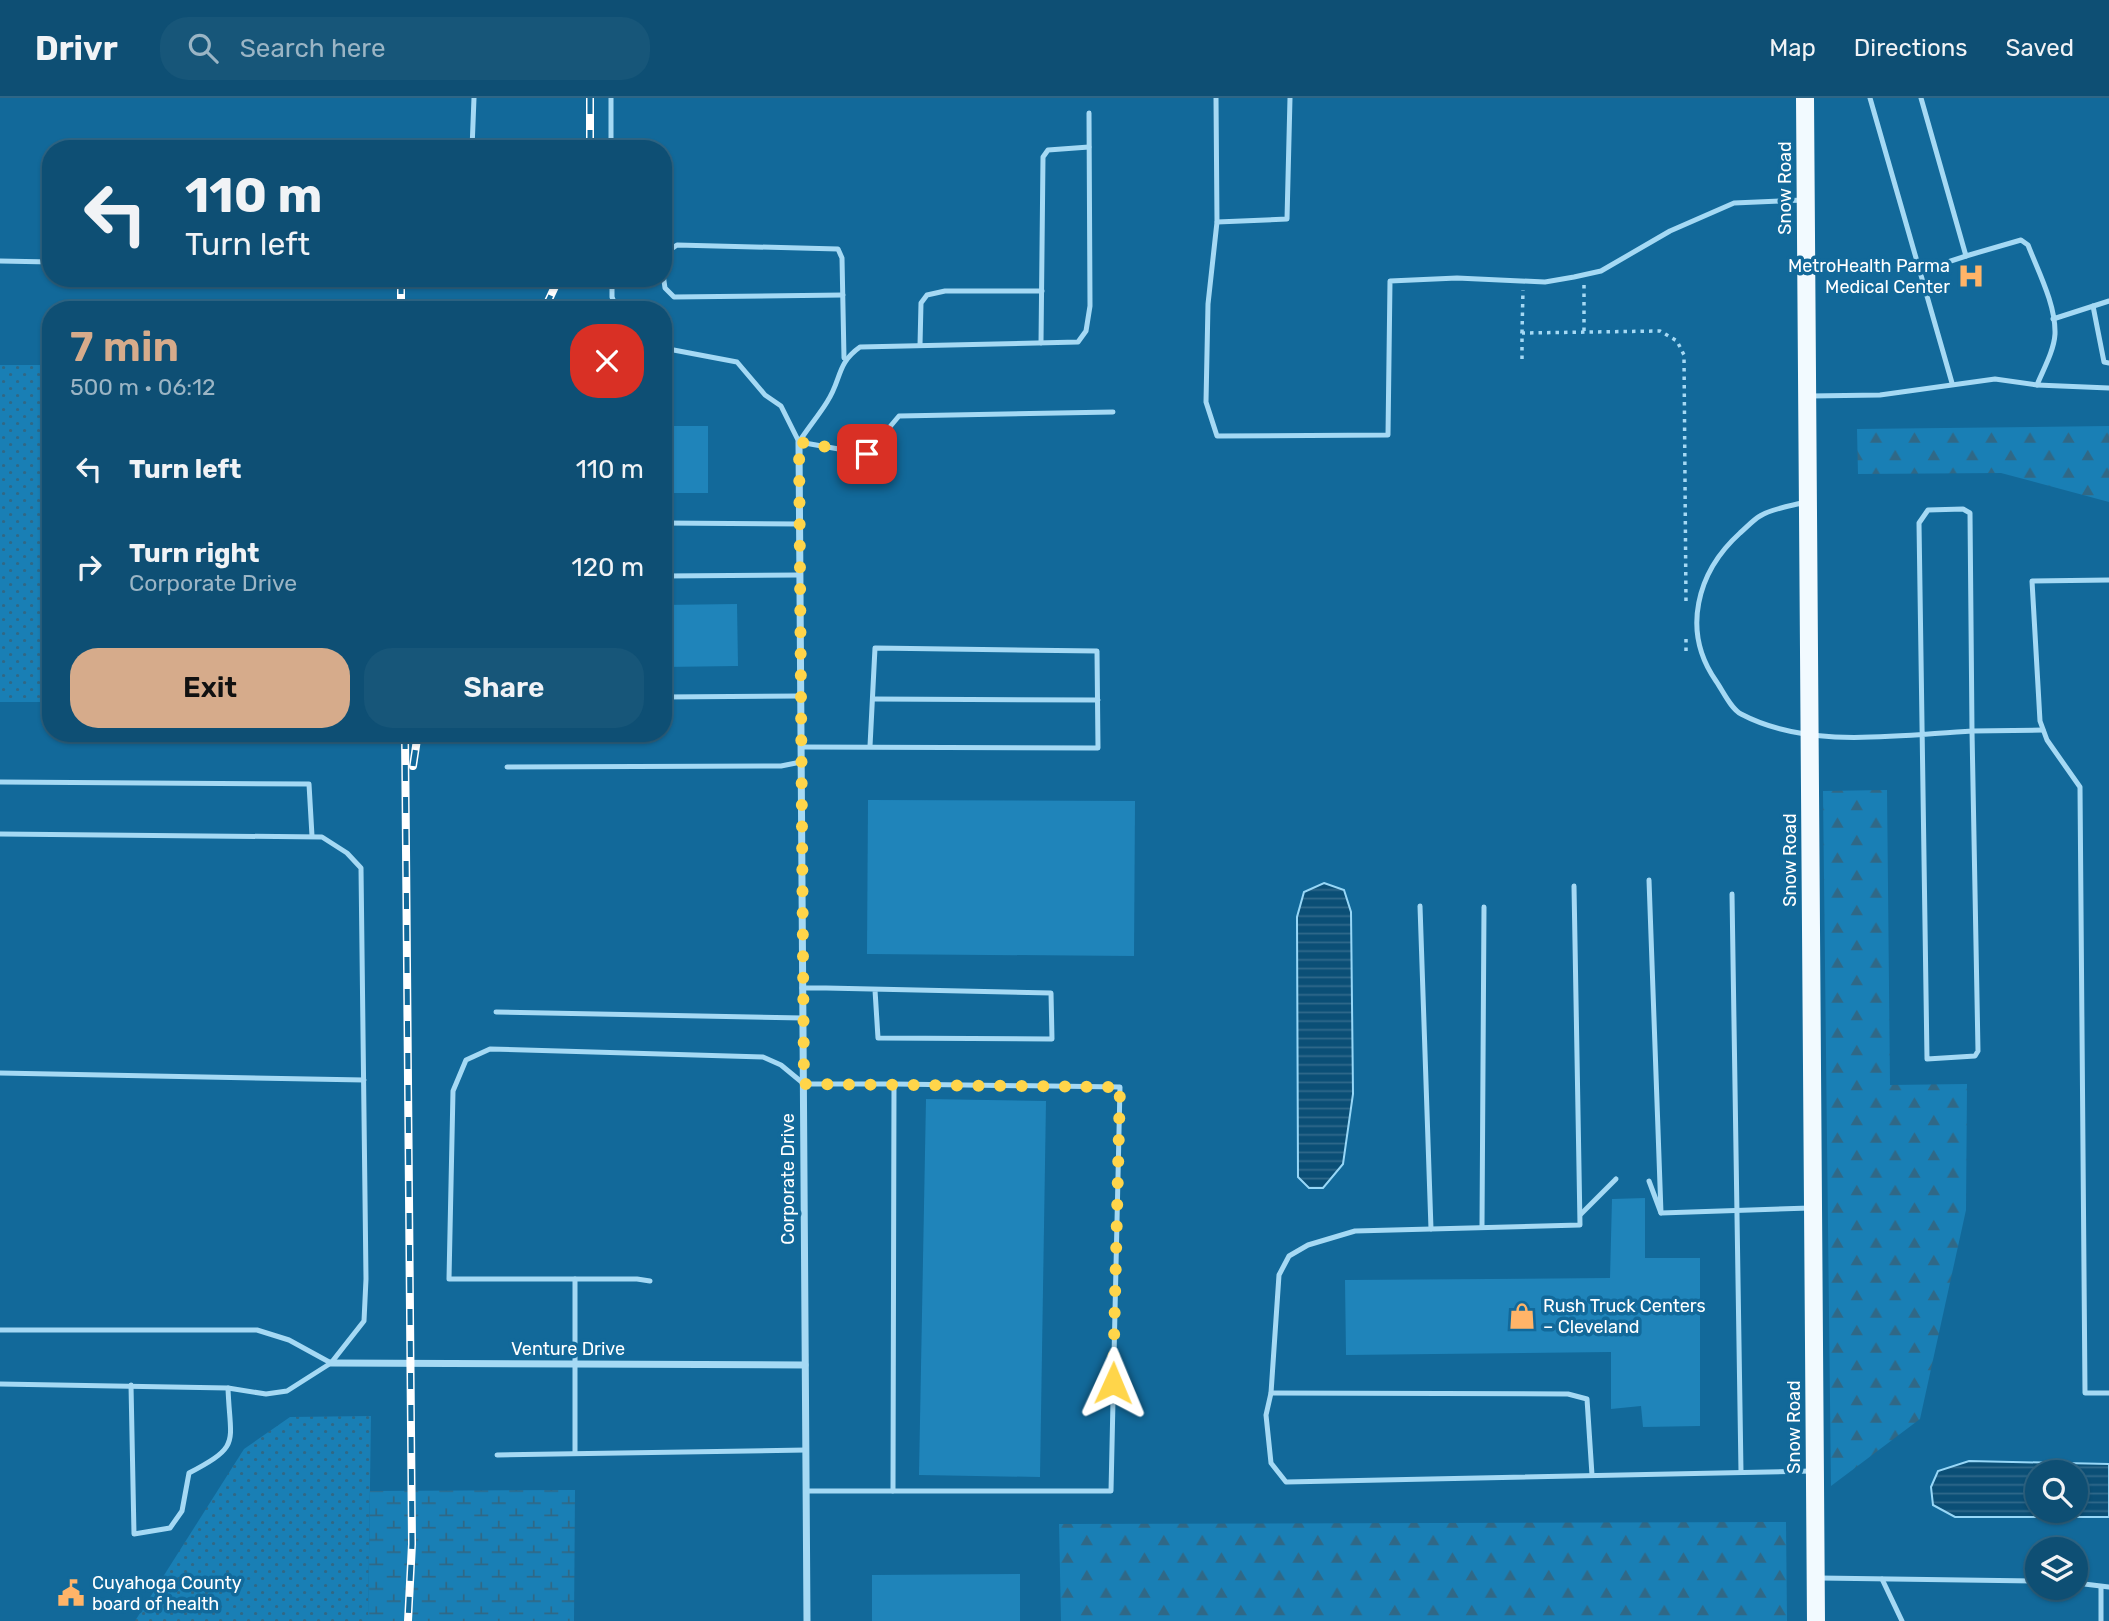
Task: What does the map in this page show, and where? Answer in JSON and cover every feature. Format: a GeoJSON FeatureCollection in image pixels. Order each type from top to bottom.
{"type":"FeatureCollection","features":[{"type":"Feature","properties":{"kind":"main road","name":"Snow Road"},"geometry":{"type":"LineString","coordinates":[[1805,98],[1816,1621]]}},
{"type":"Feature","properties":{"kind":"street","name":"Corporate Drive"},"geometry":{"type":"LineString","coordinates":[[799,442],[807,1621]]}},
{"type":"Feature","properties":{"kind":"street","name":"Venture Drive"},"geometry":{"type":"LineString","coordinates":[[331,1363],[805,1365]]}},
{"type":"Feature","properties":{"kind":"lane"},"geometry":{"type":"LineString","coordinates":[[472,140],[474,98]]}},
{"type":"Feature","properties":{"kind":"lane"},"geometry":{"type":"LineString","coordinates":[[611,98],[611,140]]}},
{"type":"Feature","properties":{"kind":"lane"},"geometry":{"type":"LineString","coordinates":[[1216,98],[1217,222],[1208,304],[1206,402],[1217,436],[1388,435],[1390,281],[1457,278],[1545,282],[1584,275],[1601,271],[1670,231],[1734,203],[1806,200]]}},
{"type":"Feature","properties":{"kind":"lane"},"geometry":{"type":"LineString","coordinates":[[1217,222],[1287,219],[1290,98]]}},
{"type":"Feature","properties":{"kind":"lane"},"geometry":{"type":"LineString","coordinates":[[1870,98],[1952,383]]}},
{"type":"Feature","properties":{"kind":"lane"},"geometry":{"type":"LineString","coordinates":[[1921,98],[1966,256]]}},
{"type":"Feature","properties":{"kind":"lane"},"geometry":{"type":"LineString","coordinates":[[844,358],[860,346],[1078,342],[1086,331],[1090,306],[1088,113]]}},
{"type":"Feature","properties":{"kind":"lane"},"geometry":{"type":"LineString","coordinates":[[1041,342],[1043,157],[1048,150],[1088,146]]}},
{"type":"Feature","properties":{"kind":"lane"},"geometry":{"type":"LineString","coordinates":[[1920,271],[2021,240],[2028,245],[2053,319],[2055,334],[2051,351],[2036,385]]}},
{"type":"Feature","properties":{"kind":"lane"},"geometry":{"type":"LineString","coordinates":[[672,248],[677,245],[838,249],[842,258],[844,358],[827,404],[817,412],[799,442]]}},
{"type":"Feature","properties":{"kind":"lane"},"geometry":{"type":"LineString","coordinates":[[0,261],[42,262]]}},
{"type":"Feature","properties":{"kind":"lane"},"geometry":{"type":"LineString","coordinates":[[665,287],[674,297],[843,295]]}},
{"type":"Feature","properties":{"kind":"lane"},"geometry":{"type":"LineString","coordinates":[[920,345],[921,303],[927,295],[944,291],[1041,290]]}},
{"type":"Feature","properties":{"kind":"lane"},"geometry":{"type":"LineString","coordinates":[[2053,319],[2109,301]]}},
{"type":"Feature","properties":{"kind":"lane"},"geometry":{"type":"LineString","coordinates":[[2093,306],[2099,340],[2107,362]]}},
{"type":"Feature","properties":{"kind":"lane"},"geometry":{"type":"LineString","coordinates":[[2099,340],[2109,337]]}},
{"type":"Feature","properties":{"kind":"lane"},"geometry":{"type":"LineString","coordinates":[[672,350],[737,362],[765,395],[781,406],[799,442]]}},
{"type":"Feature","properties":{"kind":"lane"},"geometry":{"type":"LineString","coordinates":[[1807,396],[1880,395],[1995,379],[2036,385],[2109,388]]}},
{"type":"Feature","properties":{"kind":"lane"},"geometry":{"type":"LineString","coordinates":[[799,442],[867,454],[899,416],[1113,412]]}},
{"type":"Feature","properties":{"kind":"lane"},"geometry":{"type":"LineString","coordinates":[[1808,501],[1759,516],[1720,551],[1697,597],[1696,627],[1706,666],[1738,713],[1776,729],[1810,737],[2043,730]]}},
{"type":"Feature","properties":{"kind":"lane"},"geometry":{"type":"LineString","coordinates":[[1963,509],[1970,513],[1978,1051],[1975,1056],[1927,1059],[1921,734],[1919,523],[1928,510],[1963,509]]}},
{"type":"Feature","properties":{"kind":"lane"},"geometry":{"type":"LineString","coordinates":[[672,523],[800,524]]}},
{"type":"Feature","properties":{"kind":"lane"},"geometry":{"type":"LineString","coordinates":[[672,576],[800,575]]}},
{"type":"Feature","properties":{"kind":"lane"},"geometry":{"type":"LineString","coordinates":[[2109,580],[2032,580],[2038,712],[2043,730],[2080,787],[2085,1393],[2109,1393]]}},
{"type":"Feature","properties":{"kind":"lane"},"geometry":{"type":"LineString","coordinates":[[801,747],[1098,748],[1097,651],[875,648],[870,746]]}},
{"type":"Feature","properties":{"kind":"lane"},"geometry":{"type":"LineString","coordinates":[[672,697],[801,696]]}},
{"type":"Feature","properties":{"kind":"lane"},"geometry":{"type":"LineString","coordinates":[[873,699],[1098,700]]}},
{"type":"Feature","properties":{"kind":"lane"},"geometry":{"type":"LineString","coordinates":[[507,767],[782,766],[801,762]]}},
{"type":"Feature","properties":{"kind":"lane"},"geometry":{"type":"LineString","coordinates":[[0,782],[309,784],[312,836]]}},
{"type":"Feature","properties":{"kind":"lane"},"geometry":{"type":"LineString","coordinates":[[0,834],[321,836],[330,842],[361,868],[364,1080],[364,1321],[331,1363],[287,1391],[265,1394],[228,1388],[0,1384]]}},
{"type":"Feature","properties":{"kind":"lane"},"geometry":{"type":"LineString","coordinates":[[1649,880],[1661,1213]]}},
{"type":"Feature","properties":{"kind":"lane"},"geometry":{"type":"LineString","coordinates":[[1574,886],[1580,1225],[1355,1231],[1308,1245],[1289,1256],[1279,1275],[1271,1393],[1266,1415],[1271,1463],[1286,1482],[1815,1471]]}},
{"type":"Feature","properties":{"kind":"lane"},"geometry":{"type":"LineString","coordinates":[[1732,894],[1741,1472]]}},
{"type":"Feature","properties":{"kind":"lane"},"geometry":{"type":"LineString","coordinates":[[1420,906],[1431,1229]]}},
{"type":"Feature","properties":{"kind":"lane"},"geometry":{"type":"LineString","coordinates":[[1482,1227],[1484,907]]}},
{"type":"Feature","properties":{"kind":"lane"},"geometry":{"type":"LineString","coordinates":[[802,988],[1051,993],[1052,1039],[878,1038],[875,990]]}},
{"type":"Feature","properties":{"kind":"lane"},"geometry":{"type":"LineString","coordinates":[[496,1012],[803,1018]]}},
{"type":"Feature","properties":{"kind":"lane"},"geometry":{"type":"LineString","coordinates":[[650,1281],[449,1279],[453,1091],[466,1060],[489,1049],[763,1057],[781,1065],[804,1084],[1120,1087],[1111,1491],[806,1490]]}},
{"type":"Feature","properties":{"kind":"lane"},"geometry":{"type":"LineString","coordinates":[[0,1073],[364,1080]]}},
{"type":"Feature","properties":{"kind":"lane"},"geometry":{"type":"LineString","coordinates":[[893,1490],[894,1084]]}},
{"type":"Feature","properties":{"kind":"lane"},"geometry":{"type":"LineString","coordinates":[[1580,1214],[1616,1179]]}},
{"type":"Feature","properties":{"kind":"lane"},"geometry":{"type":"LineString","coordinates":[[1648,1181],[1661,1213]]}},
{"type":"Feature","properties":{"kind":"lane"},"geometry":{"type":"LineString","coordinates":[[1661,1213],[1813,1208]]}},
{"type":"Feature","properties":{"kind":"lane"},"geometry":{"type":"LineString","coordinates":[[575,1279],[575,1453]]}},
{"type":"Feature","properties":{"kind":"lane"},"geometry":{"type":"LineString","coordinates":[[0,1330],[257,1330],[289,1340],[331,1363]]}},
{"type":"Feature","properties":{"kind":"lane"},"geometry":{"type":"LineString","coordinates":[[131,1385],[134,1534],[170,1528],[182,1511],[189,1473],[223,1455],[230,1444],[228,1388]]}},
{"type":"Feature","properties":{"kind":"lane"},"geometry":{"type":"LineString","coordinates":[[1271,1393],[1568,1394],[1587,1399],[1592,1475]]}},
{"type":"Feature","properties":{"kind":"lane"},"geometry":{"type":"LineString","coordinates":[[497,1455],[806,1450]]}},
{"type":"Feature","properties":{"kind":"lane"},"geometry":{"type":"LineString","coordinates":[[1816,1578],[2025,1581]]}},
{"type":"Feature","properties":{"kind":"lane"},"geometry":{"type":"LineString","coordinates":[[1882,1579],[1902,1621]]}},
{"type":"Feature","properties":{"kind":"lane"},"geometry":{"type":"LineString","coordinates":[[2088,1585],[2109,1587]]}},
{"type":"Feature","properties":{"kind":"lane"},"geometry":{"type":"LineString","coordinates":[[2101,1587],[2101,1621]]}},
{"type":"Feature","properties":{"kind":"path"},"geometry":{"type":"LineString","coordinates":[[1584,275],[1584,332]]}},
{"type":"Feature","properties":{"kind":"path"},"geometry":{"type":"LineString","coordinates":[[1522,282],[1522,359]]}},
{"type":"Feature","properties":{"kind":"path"},"geometry":{"type":"LineString","coordinates":[[1522,333],[1660,331],[1677,341],[1684,355],[1686,611]]}},
{"type":"Feature","properties":{"kind":"path"},"geometry":{"type":"LineString","coordinates":[[1686,638],[1686,651]]}},
{"type":"Feature","properties":{"kind":"green space"},"geometry":{"type":"Polygon","coordinates":[[[0,365],[42,365],[42,702],[0,702],[0,365]]]}},
{"type":"Feature","properties":{"kind":"green space"},"geometry":{"type":"Polygon","coordinates":[[[2109,426],[2109,502],[2001,473],[1858,474],[1857,429],[2109,426]]]}},
{"type":"Feature","properties":{"kind":"green space"},"geometry":{"type":"Polygon","coordinates":[[[1887,790],[1890,1085],[1967,1084],[1966,1210],[1920,1419],[1831,1486],[1823,791],[1887,790]]]}},
{"type":"Feature","properties":{"kind":"green space"},"geometry":{"type":"Polygon","coordinates":[[[371,1416],[368,1621],[135,1621],[244,1449],[290,1417],[371,1416]]]}},
{"type":"Feature","properties":{"kind":"green space"},"geometry":{"type":"Polygon","coordinates":[[[575,1490],[574,1621],[368,1621],[370,1491],[575,1490]]]}},
{"type":"Feature","properties":{"kind":"green space"},"geometry":{"type":"Polygon","coordinates":[[[1786,1522],[1787,1621],[1061,1621],[1059,1524],[1786,1522]]]}},
{"type":"Feature","properties":{"kind":"shaded area"},"geometry":{"type":"Polygon","coordinates":[[[1324,883],[1344,890],[1351,912],[1353,1094],[1343,1164],[1323,1188],[1309,1188],[1298,1177],[1297,917],[1304,892],[1324,883]]]}},
{"type":"Feature","properties":{"kind":"shaded area"},"geometry":{"type":"Polygon","coordinates":[[[1969,1461],[2025,1462],[2025,1517],[1955,1517],[1933,1505],[1931,1487],[1938,1471],[1969,1461]]]}},
{"type":"Feature","properties":{"kind":"shaded area"},"geometry":{"type":"Polygon","coordinates":[[[2088,1464],[2109,1464],[2109,1517],[2088,1517],[2088,1464]]]}},
{"type":"Feature","properties":{"kind":"building"},"geometry":{"type":"Polygon","coordinates":[[[672,426],[708,426],[708,493],[672,493],[672,426]]]}},
{"type":"Feature","properties":{"kind":"building"},"geometry":{"type":"Polygon","coordinates":[[[737,604],[738,666],[672,667],[672,605],[737,604]]]}},
{"type":"Feature","properties":{"kind":"building"},"geometry":{"type":"Polygon","coordinates":[[[868,800],[1135,801],[1134,956],[867,954],[868,800]]]}},
{"type":"Feature","properties":{"kind":"building"},"geometry":{"type":"Polygon","coordinates":[[[926,1099],[1046,1101],[1040,1477],[919,1475],[926,1099]]]}},
{"type":"Feature","properties":{"kind":"building","name":"Rush Truck Centers – Cleveland"},"geometry":{"type":"Polygon","coordinates":[[[1645,1198],[1645,1258],[1700,1258],[1700,1426],[1643,1427],[1641,1406],[1611,1409],[1611,1352],[1346,1355],[1345,1280],[1610,1278],[1612,1199],[1645,1198]]]}},
{"type":"Feature","properties":{"kind":"building"},"geometry":{"type":"Polygon","coordinates":[[[1020,1574],[1020,1621],[872,1621],[872,1575],[1020,1574]]]}},
{"type":"Feature","properties":{"kind":"railway"},"geometry":{"type":"LineString","coordinates":[[590,98],[590,140]]}},
{"type":"Feature","properties":{"kind":"railway"},"geometry":{"type":"LineString","coordinates":[[401,287],[401,301]]}},
{"type":"Feature","properties":{"kind":"railway"},"geometry":{"type":"LineString","coordinates":[[548,301],[555,287]]}},
{"type":"Feature","properties":{"kind":"railway"},"geometry":{"type":"LineString","coordinates":[[405,742],[412,1544],[408,1621]]}},
{"type":"Feature","properties":{"kind":"railway"},"geometry":{"type":"LineString","coordinates":[[413,766],[417,742]]}},
{"type":"Feature","properties":{"kind":"place","name":"MetroHealth Parma Medical Center"},"geometry":{"type":"Point","coordinates":[1971,276]}},
{"type":"Feature","properties":{"kind":"place","name":"Rush Truck Centers – Cleveland"},"geometry":{"type":"Point","coordinates":[1522,1316]}},
{"type":"Feature","properties":{"kind":"place","name":"Cuyahoga County board of health"},"geometry":{"type":"Point","coordinates":[71,1593]}},
{"type":"Feature","properties":{"kind":"route"},"geometry":{"type":"LineString","coordinates":[[867,454],[799,442],[804,1084],[1120,1087],[1113,1383]]}}]}
